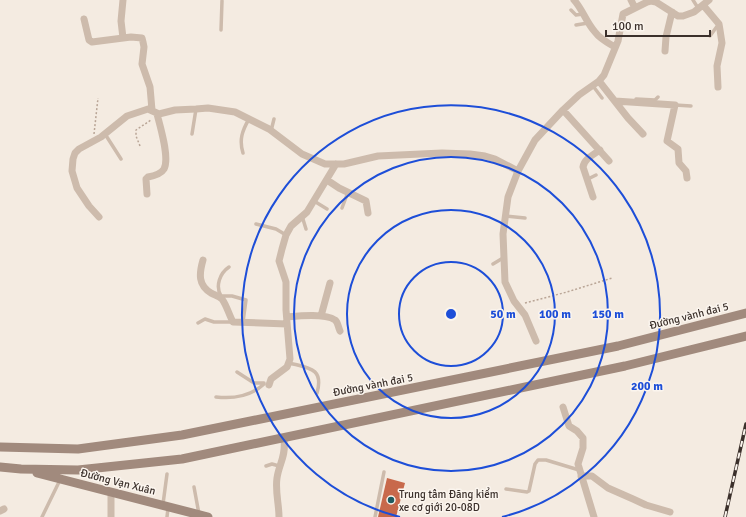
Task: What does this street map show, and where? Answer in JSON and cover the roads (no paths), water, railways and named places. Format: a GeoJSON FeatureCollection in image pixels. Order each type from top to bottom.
{"type":"FeatureCollection","features":[{"type":"Feature","properties":{"kind":"main road","name":"Đường vành đai 5"},"geometry":{"type":"LineString","coordinates":[[0,447],[78,449],[182,435],[618,346],[746,313]]}},
{"type":"Feature","properties":{"kind":"main road"},"geometry":{"type":"LineString","coordinates":[[22,469],[78,470],[182,459],[625,366],[746,336]]}},
{"type":"Feature","properties":{"kind":"main road","name":"Đường Vạn Xuân"},"geometry":{"type":"LineString","coordinates":[[0,466],[22,469],[204,516]]}},
{"type":"Feature","properties":{"kind":"street"},"geometry":{"type":"LineString","coordinates":[[123,0],[121,21],[123,38]]}},
{"type":"Feature","properties":{"kind":"street"},"geometry":{"type":"LineString","coordinates":[[574,0],[595,33],[605,42],[615,47]]}},
{"type":"Feature","properties":{"kind":"street"},"geometry":{"type":"LineString","coordinates":[[631,0],[635,8]]}},
{"type":"Feature","properties":{"kind":"street"},"geometry":{"type":"LineString","coordinates":[[536,341],[525,316],[508,290],[505,282],[503,234],[505,216],[508,197],[518,171],[535,140],[579,95],[599,81],[607,68],[620,36],[623,14],[651,1],[656,2],[678,16],[683,16],[709,0]]}},
{"type":"Feature","properties":{"kind":"street"},"geometry":{"type":"LineString","coordinates":[[700,6],[719,24],[722,43],[717,66],[718,87]]}},
{"type":"Feature","properties":{"kind":"street"},"geometry":{"type":"LineString","coordinates":[[665,51],[666,38],[672,12]]}},
{"type":"Feature","properties":{"kind":"street"},"geometry":{"type":"LineString","coordinates":[[84,19],[89,40],[92,42],[123,38],[142,38],[142,64],[150,87],[164,143],[165,165],[160,172],[146,179],[147,194]]}},
{"type":"Feature","properties":{"kind":"street"},"geometry":{"type":"LineString","coordinates":[[599,81],[628,118],[643,134]]}},
{"type":"Feature","properties":{"kind":"street"},"geometry":{"type":"LineString","coordinates":[[615,101],[675,105],[667,141],[678,149],[679,162],[686,171],[687,178]]}},
{"type":"Feature","properties":{"kind":"street"},"geometry":{"type":"LineString","coordinates":[[100,217],[81,196],[76,188],[72,171],[75,154],[79,149],[105,134],[127,116],[144,110],[156,113],[196,109],[235,112],[271,131],[302,154],[325,164],[355,162],[378,156],[442,153],[470,154],[485,156],[518,171]]}},
{"type":"Feature","properties":{"kind":"street"},"geometry":{"type":"LineString","coordinates":[[563,110],[600,150],[608,161]]}},
{"type":"Feature","properties":{"kind":"street"},"geometry":{"type":"LineString","coordinates":[[593,198],[583,167],[584,163],[600,150]]}},
{"type":"Feature","properties":{"kind":"street"},"geometry":{"type":"LineString","coordinates":[[267,384],[287,367],[289,363],[286,282],[279,261],[286,235],[291,226],[307,212],[336,164]]}},
{"type":"Feature","properties":{"kind":"street"},"geometry":{"type":"LineString","coordinates":[[327,180],[366,201],[368,213]]}},
{"type":"Feature","properties":{"kind":"street"},"geometry":{"type":"LineString","coordinates":[[203,260],[199,272],[202,284],[207,290],[220,296],[233,322],[287,321],[313,315],[334,319],[337,322],[340,331]]}},
{"type":"Feature","properties":{"kind":"street"},"geometry":{"type":"LineString","coordinates":[[321,316],[330,283]]}},
{"type":"Feature","properties":{"kind":"street"},"geometry":{"type":"LineString","coordinates":[[563,407],[568,426],[577,431],[583,438],[583,448],[578,464],[594,517]]}},
{"type":"Feature","properties":{"kind":"street"},"geometry":{"type":"LineString","coordinates":[[279,517],[277,478],[285,449],[284,441]]}},
{"type":"Feature","properties":{"kind":"street"},"geometry":{"type":"LineString","coordinates":[[580,473],[592,476],[608,488],[633,500],[670,512]]}},
{"type":"Feature","properties":{"kind":"street"},"geometry":{"type":"LineString","coordinates":[[111,492],[111,517]]}},
{"type":"Feature","properties":{"kind":"lane"},"geometry":{"type":"LineString","coordinates":[[693,0],[700,6]]}},
{"type":"Feature","properties":{"kind":"lane"},"geometry":{"type":"LineString","coordinates":[[221,30],[222,1]]}},
{"type":"Feature","properties":{"kind":"lane"},"geometry":{"type":"LineString","coordinates":[[571,10],[576,15],[584,14]]}},
{"type":"Feature","properties":{"kind":"lane"},"geometry":{"type":"LineString","coordinates":[[576,25],[588,23]]}},
{"type":"Feature","properties":{"kind":"lane"},"geometry":{"type":"LineString","coordinates":[[710,36],[719,24]]}},
{"type":"Feature","properties":{"kind":"lane"},"geometry":{"type":"LineString","coordinates":[[593,86],[602,98]]}},
{"type":"Feature","properties":{"kind":"lane"},"geometry":{"type":"LineString","coordinates":[[627,101],[642,99],[655,100],[658,97]]}},
{"type":"Feature","properties":{"kind":"lane"},"geometry":{"type":"LineString","coordinates":[[675,105],[692,106]]}},
{"type":"Feature","properties":{"kind":"lane"},"geometry":{"type":"LineString","coordinates":[[192,134],[196,109]]}},
{"type":"Feature","properties":{"kind":"lane"},"geometry":{"type":"LineString","coordinates":[[243,153],[241,136],[249,119]]}},
{"type":"Feature","properties":{"kind":"lane"},"geometry":{"type":"LineString","coordinates":[[271,131],[274,119]]}},
{"type":"Feature","properties":{"kind":"lane"},"geometry":{"type":"LineString","coordinates":[[105,134],[120,159]]}},
{"type":"Feature","properties":{"kind":"lane"},"geometry":{"type":"LineString","coordinates":[[586,179],[596,175]]}},
{"type":"Feature","properties":{"kind":"lane"},"geometry":{"type":"LineString","coordinates":[[342,208],[348,192]]}},
{"type":"Feature","properties":{"kind":"lane"},"geometry":{"type":"LineString","coordinates":[[314,201],[327,209]]}},
{"type":"Feature","properties":{"kind":"lane"},"geometry":{"type":"LineString","coordinates":[[302,216],[306,229]]}},
{"type":"Feature","properties":{"kind":"lane"},"geometry":{"type":"LineString","coordinates":[[505,216],[525,218]]}},
{"type":"Feature","properties":{"kind":"lane"},"geometry":{"type":"LineString","coordinates":[[256,224],[276,229],[286,235]]}},
{"type":"Feature","properties":{"kind":"lane"},"geometry":{"type":"LineString","coordinates":[[493,264],[504,257]]}},
{"type":"Feature","properties":{"kind":"lane"},"geometry":{"type":"LineString","coordinates":[[230,267],[224,271],[218,284],[218,291],[220,296],[232,296],[246,300],[243,323]]}},
{"type":"Feature","properties":{"kind":"lane"},"geometry":{"type":"LineString","coordinates":[[198,323],[205,319],[214,322],[233,322]]}},
{"type":"Feature","properties":{"kind":"lane"},"geometry":{"type":"LineString","coordinates":[[289,363],[311,369],[317,373],[320,379],[317,393]]}},
{"type":"Feature","properties":{"kind":"lane"},"geometry":{"type":"LineString","coordinates":[[237,372],[254,383],[267,384]]}},
{"type":"Feature","properties":{"kind":"lane"},"geometry":{"type":"LineString","coordinates":[[216,397],[232,398],[250,393],[267,384]]}},
{"type":"Feature","properties":{"kind":"lane"},"geometry":{"type":"LineString","coordinates":[[506,489],[529,491],[535,464],[538,460],[546,460],[580,473]]}},
{"type":"Feature","properties":{"kind":"lane"},"geometry":{"type":"LineString","coordinates":[[266,466],[272,464],[280,466]]}},
{"type":"Feature","properties":{"kind":"lane"},"geometry":{"type":"LineString","coordinates":[[375,517],[384,472]]}},
{"type":"Feature","properties":{"kind":"lane"},"geometry":{"type":"LineString","coordinates":[[167,474],[165,506],[167,517]]}},
{"type":"Feature","properties":{"kind":"lane"},"geometry":{"type":"LineString","coordinates":[[42,517],[60,479]]}},
{"type":"Feature","properties":{"kind":"lane"},"geometry":{"type":"LineString","coordinates":[[194,487],[204,516]]}},
{"type":"Feature","properties":{"kind":"railway"},"geometry":{"type":"LineString","coordinates":[[725,517],[746,424]]}},
{"type":"Feature","properties":{"kind":"place","name":"Trung tâm Đăng kiểm xe cơ giới 20-08D"},"geometry":{"type":"Point","coordinates":[391,500]}}]}
